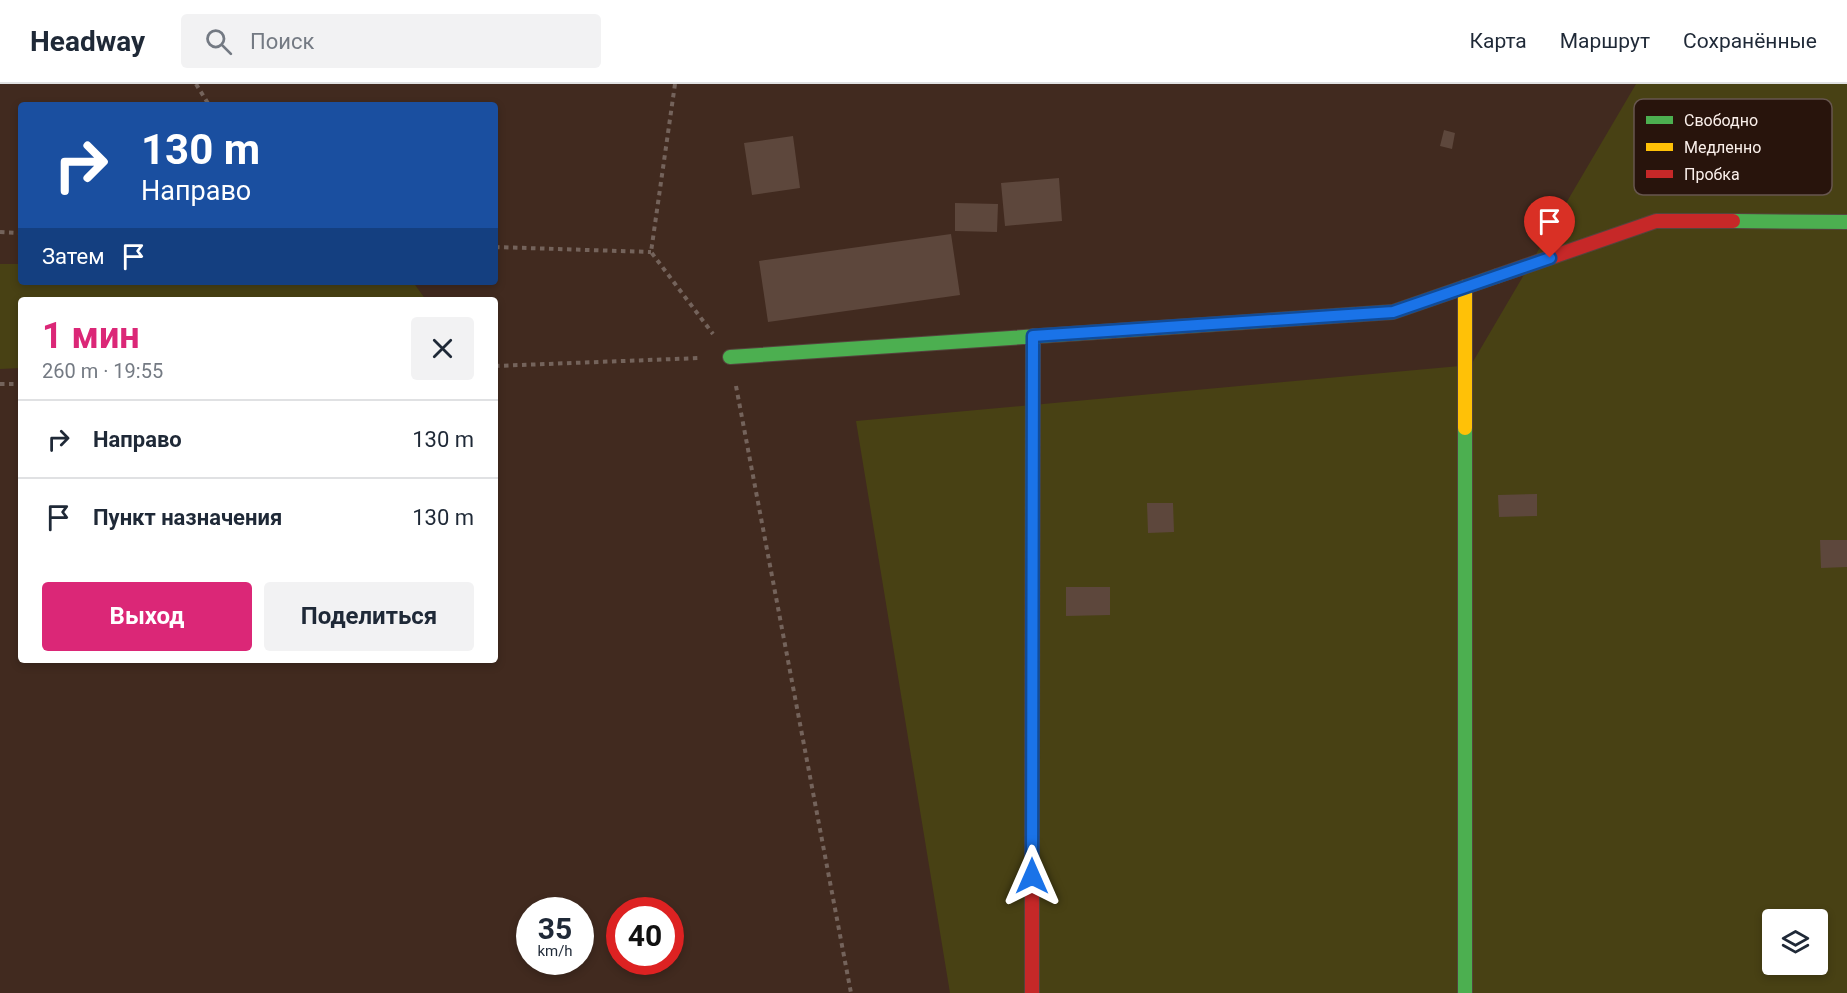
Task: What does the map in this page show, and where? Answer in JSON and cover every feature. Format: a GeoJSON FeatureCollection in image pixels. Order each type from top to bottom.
{"type":"FeatureCollection","features":[{"type":"Feature","properties":{"kind":"street"},"geometry":{"type":"LineString","coordinates":[[730,357],[1393,312],[1656,221],[1847,222]]}},
{"type":"Feature","properties":{"kind":"street"},"geometry":{"type":"LineString","coordinates":[[1465,287],[1465,993]]}},
{"type":"Feature","properties":{"kind":"street"},"geometry":{"type":"LineString","coordinates":[[1032,993],[1033,336]]}},
{"type":"Feature","properties":{"kind":"path"},"geometry":{"type":"LineString","coordinates":[[196,84],[207,102]]}},
{"type":"Feature","properties":{"kind":"path"},"geometry":{"type":"LineString","coordinates":[[675,84],[651,252],[730,357],[851,993]]}},
{"type":"Feature","properties":{"kind":"path"},"geometry":{"type":"LineString","coordinates":[[0,232],[18,233]]}},
{"type":"Feature","properties":{"kind":"path"},"geometry":{"type":"LineString","coordinates":[[498,247],[651,252]]}},
{"type":"Feature","properties":{"kind":"path"},"geometry":{"type":"LineString","coordinates":[[498,366],[730,357]]}},
{"type":"Feature","properties":{"kind":"path"},"geometry":{"type":"LineString","coordinates":[[0,384],[18,384]]}},
{"type":"Feature","properties":{"kind":"shaded area"},"geometry":{"type":"Polygon","coordinates":[[[1636,84],[1847,84],[1847,993],[950,993],[856,421],[1471,365],[1636,84]]]}},
{"type":"Feature","properties":{"kind":"shaded area"},"geometry":{"type":"Polygon","coordinates":[[[0,264],[18,264],[18,285],[415,285],[424,297],[18,297],[18,368],[0,369],[0,264]]]}},
{"type":"Feature","properties":{"kind":"building"},"geometry":{"type":"Polygon","coordinates":[[[1444,130],[1455,133],[1452,149],[1440,146],[1444,130]]]}},
{"type":"Feature","properties":{"kind":"building"},"geometry":{"type":"Polygon","coordinates":[[[793,136],[800,188],[752,195],[744,143],[793,136]]]}},
{"type":"Feature","properties":{"kind":"building"},"geometry":{"type":"Polygon","coordinates":[[[1059,178],[1062,221],[1005,226],[1001,183],[1059,178]]]}},
{"type":"Feature","properties":{"kind":"building"},"geometry":{"type":"Polygon","coordinates":[[[955,203],[998,204],[997,232],[955,231],[955,203]]]}},
{"type":"Feature","properties":{"kind":"building"},"geometry":{"type":"Polygon","coordinates":[[[951,234],[960,295],[768,322],[759,261],[951,234]]]}},
{"type":"Feature","properties":{"kind":"building"},"geometry":{"type":"Polygon","coordinates":[[[1537,494],[1537,516],[1499,517],[1498,495],[1537,494]]]}},
{"type":"Feature","properties":{"kind":"building"},"geometry":{"type":"Polygon","coordinates":[[[1147,503],[1173,503],[1174,532],[1148,533],[1147,503]]]}},
{"type":"Feature","properties":{"kind":"building"},"geometry":{"type":"Polygon","coordinates":[[[1820,540],[1847,540],[1847,567],[1821,568],[1820,540]]]}},
{"type":"Feature","properties":{"kind":"building"},"geometry":{"type":"Polygon","coordinates":[[[1066,587],[1110,587],[1110,615],[1066,616],[1066,587]]]}},
{"type":"Feature","properties":{"kind":"traffic: fast"},"geometry":{"type":"LineString","coordinates":[[1733,221],[1847,222]]}},
{"type":"Feature","properties":{"kind":"traffic: fast"},"geometry":{"type":"LineString","coordinates":[[730,357],[1393,312],[1497,276]]}},
{"type":"Feature","properties":{"kind":"traffic: fast"},"geometry":{"type":"LineString","coordinates":[[1032,760],[1033,336]]}},
{"type":"Feature","properties":{"kind":"traffic: fast"},"geometry":{"type":"LineString","coordinates":[[1465,428],[1465,993]]}},
{"type":"Feature","properties":{"kind":"traffic: slow"},"geometry":{"type":"LineString","coordinates":[[1465,287],[1465,428]]}},
{"type":"Feature","properties":{"kind":"traffic: jam"},"geometry":{"type":"LineString","coordinates":[[1497,276],[1656,221],[1733,221]]}},
{"type":"Feature","properties":{"kind":"traffic: jam"},"geometry":{"type":"LineString","coordinates":[[1032,760],[1032,993]]}},
{"type":"Feature","properties":{"kind":"route"},"geometry":{"type":"LineString","coordinates":[[1032,876],[1033,336],[1393,312],[1550,258]]}}]}
